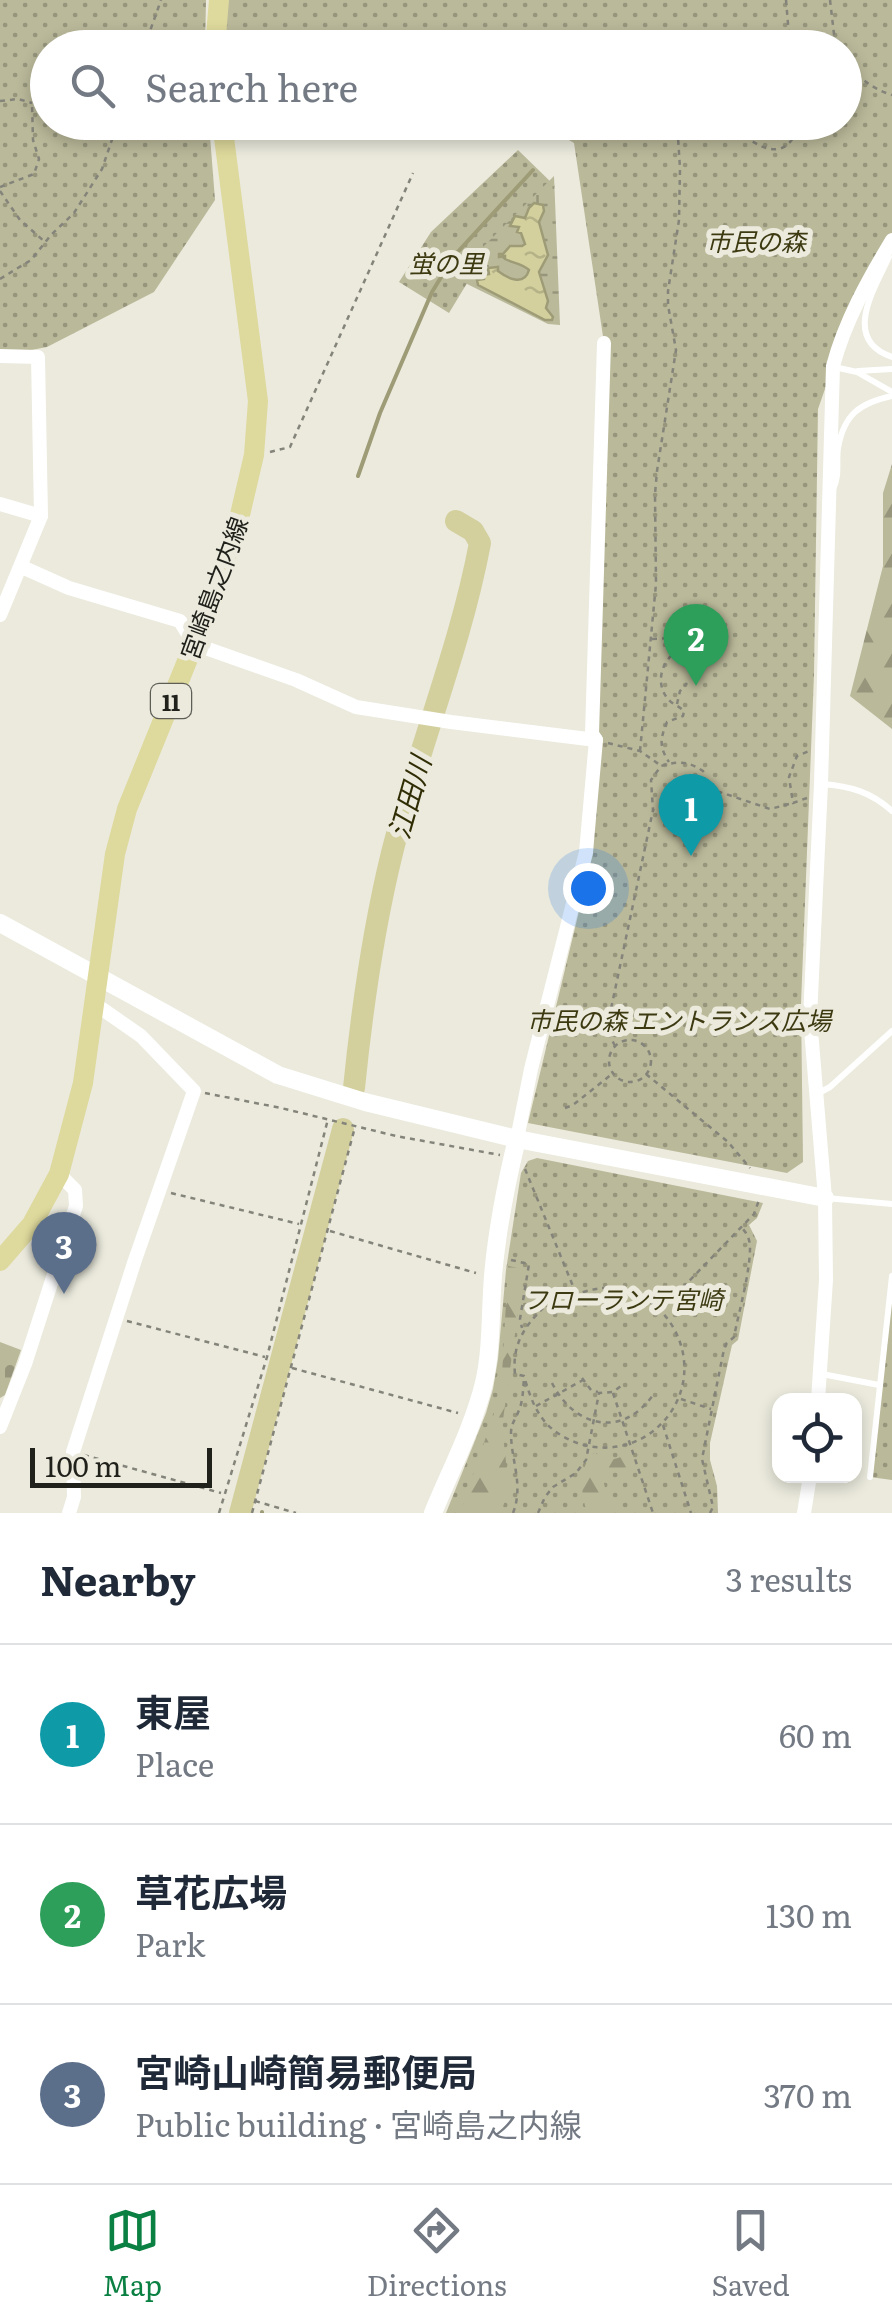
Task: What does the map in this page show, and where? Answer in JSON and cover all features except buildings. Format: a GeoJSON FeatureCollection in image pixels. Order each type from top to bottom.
{"type":"FeatureCollection","features":[{"type":"Feature","properties":{"kind":"main road"},"geometry":{"type":"LineString","coordinates":[[216,30],[219,0]]}},
{"type":"Feature","properties":{"kind":"main road","name":"宮崎島之内線"},"geometry":{"type":"LineString","coordinates":[[0,1261],[32,1224],[60,1174],[83,1084],[114,854],[127,809],[194,644],[238,519],[254,455],[258,401],[224,140]]}},
{"type":"Feature","properties":{"kind":"street"},"geometry":{"type":"LineString","coordinates":[[819,1393],[826,1280],[825,1198],[810,1018],[833,366],[840,340],[892,240]]}},
{"type":"Feature","properties":{"kind":"street"},"geometry":{"type":"LineString","coordinates":[[433,1513],[484,1384],[506,1183],[517,1153],[531,1068],[586,852],[596,740],[592,734],[604,343]]}},
{"type":"Feature","properties":{"kind":"street"},"geometry":{"type":"LineString","coordinates":[[0,356],[38,357],[41,516],[0,615]]}},
{"type":"Feature","properties":{"kind":"street"},"geometry":{"type":"LineString","coordinates":[[0,504],[41,516]]}},
{"type":"Feature","properties":{"kind":"street"},"geometry":{"type":"LineString","coordinates":[[22,567],[69,588],[180,621],[194,644],[296,680],[356,707],[596,740]]}},
{"type":"Feature","properties":{"kind":"street"},"geometry":{"type":"LineString","coordinates":[[0,923],[278,1075],[517,1153],[825,1198]]}},
{"type":"Feature","properties":{"kind":"street"},"geometry":{"type":"LineString","coordinates":[[69,1513],[74,1497],[73,1452],[194,1091],[142,1036],[95,1004]]}},
{"type":"Feature","properties":{"kind":"street"},"geometry":{"type":"LineString","coordinates":[[0,1427],[5,1405],[26,1364],[76,1206],[76,1190],[60,1174]]}},
{"type":"Feature","properties":{"kind":"street"},"geometry":{"type":"LineString","coordinates":[[804,1513],[809,1483]]}},
{"type":"Feature","properties":{"kind":"lane"},"geometry":{"type":"LineString","coordinates":[[892,252],[862,327],[868,342],[892,357]]}},
{"type":"Feature","properties":{"kind":"lane"},"geometry":{"type":"LineString","coordinates":[[833,366],[857,372],[892,394]]}},
{"type":"Feature","properties":{"kind":"lane"},"geometry":{"type":"LineString","coordinates":[[857,372],[892,368]]}},
{"type":"Feature","properties":{"kind":"lane"},"geometry":{"type":"LineString","coordinates":[[828,497],[837,482],[838,447],[852,412],[892,394]]}},
{"type":"Feature","properties":{"kind":"lane"},"geometry":{"type":"LineString","coordinates":[[821,784],[851,787],[892,810]]}},
{"type":"Feature","properties":{"kind":"lane"},"geometry":{"type":"LineString","coordinates":[[815,1095],[830,1088],[892,1031]]}},
{"type":"Feature","properties":{"kind":"lane"},"geometry":{"type":"LineString","coordinates":[[825,1198],[892,1204]]}},
{"type":"Feature","properties":{"kind":"lane"},"geometry":{"type":"LineString","coordinates":[[870,1477],[892,1276]]}},
{"type":"Feature","properties":{"kind":"lane"},"geometry":{"type":"LineString","coordinates":[[821,1374],[879,1384]]}},
{"type":"Feature","properties":{"kind":"path"},"geometry":{"type":"LineString","coordinates":[[150,30],[160,0]]}},
{"type":"Feature","properties":{"kind":"path"},"geometry":{"type":"LineString","coordinates":[[786,0],[788,30]]}},
{"type":"Feature","properties":{"kind":"path"},"geometry":{"type":"LineString","coordinates":[[830,0],[834,30]]}},
{"type":"Feature","properties":{"kind":"path"},"geometry":{"type":"LineString","coordinates":[[862,79],[892,95]]}},
{"type":"Feature","properties":{"kind":"path"},"geometry":{"type":"LineString","coordinates":[[0,101],[30,102]]}},
{"type":"Feature","properties":{"kind":"path"},"geometry":{"type":"LineString","coordinates":[[33,140],[38,160],[34,174],[0,189],[20,220],[46,242]]}},
{"type":"Feature","properties":{"kind":"path"},"geometry":{"type":"LineString","coordinates":[[1,278],[31,260],[74,213],[102,169],[112,140]]}},
{"type":"Feature","properties":{"kind":"path"},"geometry":{"type":"LineString","coordinates":[[640,751],[656,584],[655,494],[676,350],[668,291],[679,220],[678,140]]}},
{"type":"Feature","properties":{"kind":"path"},"geometry":{"type":"LineString","coordinates":[[748,140],[776,149],[785,148],[792,140]]}},
{"type":"Feature","properties":{"kind":"path"},"geometry":{"type":"LineString","coordinates":[[254,455],[290,447],[413,172]]}},
{"type":"Feature","properties":{"kind":"path"},"geometry":{"type":"LineString","coordinates":[[651,640],[673,638],[684,648],[664,662],[661,678],[672,704],[684,711],[683,716],[667,722],[661,736],[661,750],[670,763]]}},
{"type":"Feature","properties":{"kind":"path"},"geometry":{"type":"LineString","coordinates":[[677,705],[680,691],[687,683]]}},
{"type":"Feature","properties":{"kind":"path"},"geometry":{"type":"LineString","coordinates":[[596,740],[640,751],[661,766]]}},
{"type":"Feature","properties":{"kind":"path"},"geometry":{"type":"LineString","coordinates":[[793,803],[789,777],[797,756],[810,750]]}},
{"type":"Feature","properties":{"kind":"path"},"geometry":{"type":"LineString","coordinates":[[615,1046],[608,1022],[652,810],[651,780],[661,766],[676,761],[703,771],[706,788],[697,810],[685,817],[652,810]]}},
{"type":"Feature","properties":{"kind":"path"},"geometry":{"type":"LineString","coordinates":[[706,788],[770,809],[809,798]]}},
{"type":"Feature","properties":{"kind":"path"},"geometry":{"type":"LineString","coordinates":[[621,1041],[647,1047],[651,1065],[638,1081],[622,1081],[614,1072],[610,1059],[621,1041]]}},
{"type":"Feature","properties":{"kind":"path"},"geometry":{"type":"LineString","coordinates":[[565,1108],[614,1072]]}},
{"type":"Feature","properties":{"kind":"path"},"geometry":{"type":"LineString","coordinates":[[646,1074],[728,1142],[752,1170]]}},
{"type":"Feature","properties":{"kind":"path"},"geometry":{"type":"LineString","coordinates":[[194,1091],[479,1152],[517,1153],[576,1294]]}},
{"type":"Feature","properties":{"kind":"path"},"geometry":{"type":"LineString","coordinates":[[219,1513],[266,1357],[328,1119]]}},
{"type":"Feature","properties":{"kind":"path"},"geometry":{"type":"LineString","coordinates":[[252,1513],[355,1127]]}},
{"type":"Feature","properties":{"kind":"path"},"geometry":{"type":"LineString","coordinates":[[160,1190],[299,1224]]}},
{"type":"Feature","properties":{"kind":"path"},"geometry":{"type":"LineString","coordinates":[[661,1310],[754,1214],[759,1199]]}},
{"type":"Feature","properties":{"kind":"path"},"geometry":{"type":"LineString","coordinates":[[710,1513],[702,1459],[726,1344],[734,1336],[748,1266],[750,1246],[741,1227]]}},
{"type":"Feature","properties":{"kind":"path"},"geometry":{"type":"LineString","coordinates":[[328,1231],[493,1276]]}},
{"type":"Feature","properties":{"kind":"path"},"geometry":{"type":"LineString","coordinates":[[505,1258],[528,1264],[520,1319],[522,1331]]}},
{"type":"Feature","properties":{"kind":"path"},"geometry":{"type":"LineString","coordinates":[[602,1288],[638,1295],[661,1310],[681,1345],[684,1373],[680,1398],[663,1424],[630,1444],[588,1446],[553,1430],[542,1419],[524,1376],[515,1374],[514,1360],[522,1331],[543,1308],[550,1310],[576,1294],[602,1288]]}},
{"type":"Feature","properties":{"kind":"path"},"geometry":{"type":"LineString","coordinates":[[116,1318],[266,1357]]}},
{"type":"Feature","properties":{"kind":"path"},"geometry":{"type":"LineString","coordinates":[[291,1368],[472,1417]]}},
{"type":"Feature","properties":{"kind":"path"},"geometry":{"type":"LineString","coordinates":[[512,1513],[518,1480],[511,1436],[524,1376]]}},
{"type":"Feature","properties":{"kind":"path"},"geometry":{"type":"LineString","coordinates":[[536,1406],[582,1379],[599,1393],[613,1392],[621,1386]]}},
{"type":"Feature","properties":{"kind":"path"},"geometry":{"type":"LineString","coordinates":[[552,1383],[567,1408],[594,1422],[622,1420],[641,1409],[652,1395]]}},
{"type":"Feature","properties":{"kind":"path"},"geometry":{"type":"LineString","coordinates":[[613,1392],[653,1513]]}},
{"type":"Feature","properties":{"kind":"path"},"geometry":{"type":"LineString","coordinates":[[538,1513],[552,1487],[576,1473],[586,1460],[599,1393]]}},
{"type":"Feature","properties":{"kind":"path"},"geometry":{"type":"LineString","coordinates":[[680,1398],[711,1409]]}},
{"type":"Feature","properties":{"kind":"path"},"geometry":{"type":"LineString","coordinates":[[663,1424],[691,1513]]}},
{"type":"Feature","properties":{"kind":"path"},"geometry":{"type":"LineString","coordinates":[[73,1452],[224,1494]]}},
{"type":"Feature","properties":{"kind":"path"},"geometry":{"type":"LineString","coordinates":[[256,1501],[296,1513]]}},
{"type":"Feature","properties":{"kind":"green space"},"geometry":{"type":"Polygon","coordinates":[[[0,0],[206,0],[205,30],[30,30],[30,140],[210,140],[215,200],[154,292],[47,347],[0,356],[0,0]]]}},
{"type":"Feature","properties":{"kind":"green space","name":"市民の森 エントランス広場"},"geometry":{"type":"Polygon","coordinates":[[[219,0],[892,0],[892,240],[833,366],[818,409],[814,674],[801,1004],[803,1162],[787,1173],[528,1123],[593,853],[604,343],[574,143],[569,140],[862,140],[862,30],[216,30],[219,0]]]}},
{"type":"Feature","properties":{"kind":"green space","name":"蛍の里"},"geometry":{"type":"Polygon","coordinates":[[[518,150],[555,186],[475,270],[449,313],[399,282],[431,232],[518,150]]]}},
{"type":"Feature","properties":{"kind":"green space"},"geometry":{"type":"Polygon","coordinates":[[[554,176],[560,325],[548,324],[459,280],[457,273],[554,176]]]}},
{"type":"Feature","properties":{"kind":"green space"},"geometry":{"type":"Polygon","coordinates":[[[892,464],[892,729],[850,696],[883,566],[883,493],[892,464]]]}},
{"type":"Feature","properties":{"kind":"green space","name":"フローランテ宮崎"},"geometry":{"type":"Polygon","coordinates":[[[537,1158],[763,1203],[749,1225],[757,1241],[738,1340],[732,1345],[710,1443],[718,1513],[446,1513],[493,1389],[521,1173],[528,1161],[537,1158]]]}},
{"type":"Feature","properties":{"kind":"green space"},"geometry":{"type":"Polygon","coordinates":[[[508,1266],[524,1269],[502,1427],[509,1488],[501,1513],[460,1513],[501,1393],[508,1266]]]}},
{"type":"Feature","properties":{"kind":"green space"},"geometry":{"type":"Polygon","coordinates":[[[892,1276],[892,1480],[870,1477],[892,1276]]]}},
{"type":"Feature","properties":{"kind":"green space"},"geometry":{"type":"Polygon","coordinates":[[[0,1342],[21,1350],[5,1395],[0,1398],[0,1342]]]}},
{"type":"Feature","properties":{"kind":"green space"},"geometry":{"type":"Polygon","coordinates":[[[595,1452],[609,1460],[626,1455],[630,1466],[602,1475],[611,1513],[587,1513],[583,1473],[595,1452]]]}},
{"type":"Feature","properties":{"kind":"water"},"geometry":{"type":"Polygon","coordinates":[[[534,203],[543,205],[544,211],[539,222],[548,255],[539,272],[552,320],[478,285],[477,280],[489,274],[488,268],[498,267],[510,278],[519,280],[527,275],[527,268],[499,254],[510,246],[525,244],[517,232],[519,227],[510,226],[515,216],[525,218],[534,203]]]}},
{"type":"Feature","properties":{"kind":"waterway"},"geometry":{"type":"LineString","coordinates":[[358,476],[380,413],[432,292],[454,256],[533,170]]}},
{"type":"Feature","properties":{"kind":"waterway","name":"江田川"},"geometry":{"type":"LineString","coordinates":[[354,1088],[385,882],[461,622],[480,543],[473,531],[456,521]]}},
{"type":"Feature","properties":{"kind":"waterway","name":"江田川"},"geometry":{"type":"LineString","coordinates":[[240,1513],[343,1129]]}},
{"type":"Feature","properties":{"kind":"place","name":"草花広場"},"geometry":{"type":"Point","coordinates":[696,686]}},
{"type":"Feature","properties":{"kind":"place","name":"東屋"},"geometry":{"type":"Point","coordinates":[691,856]}},
{"type":"Feature","properties":{"kind":"place","name":"宮崎山崎簡易郵便局"},"geometry":{"type":"Point","coordinates":[64,1294]}},
{"type":"Feature","properties":{"kind":"park label","name":"市民の森"},"geometry":{"type":"Point","coordinates":[756,240]}}]}
